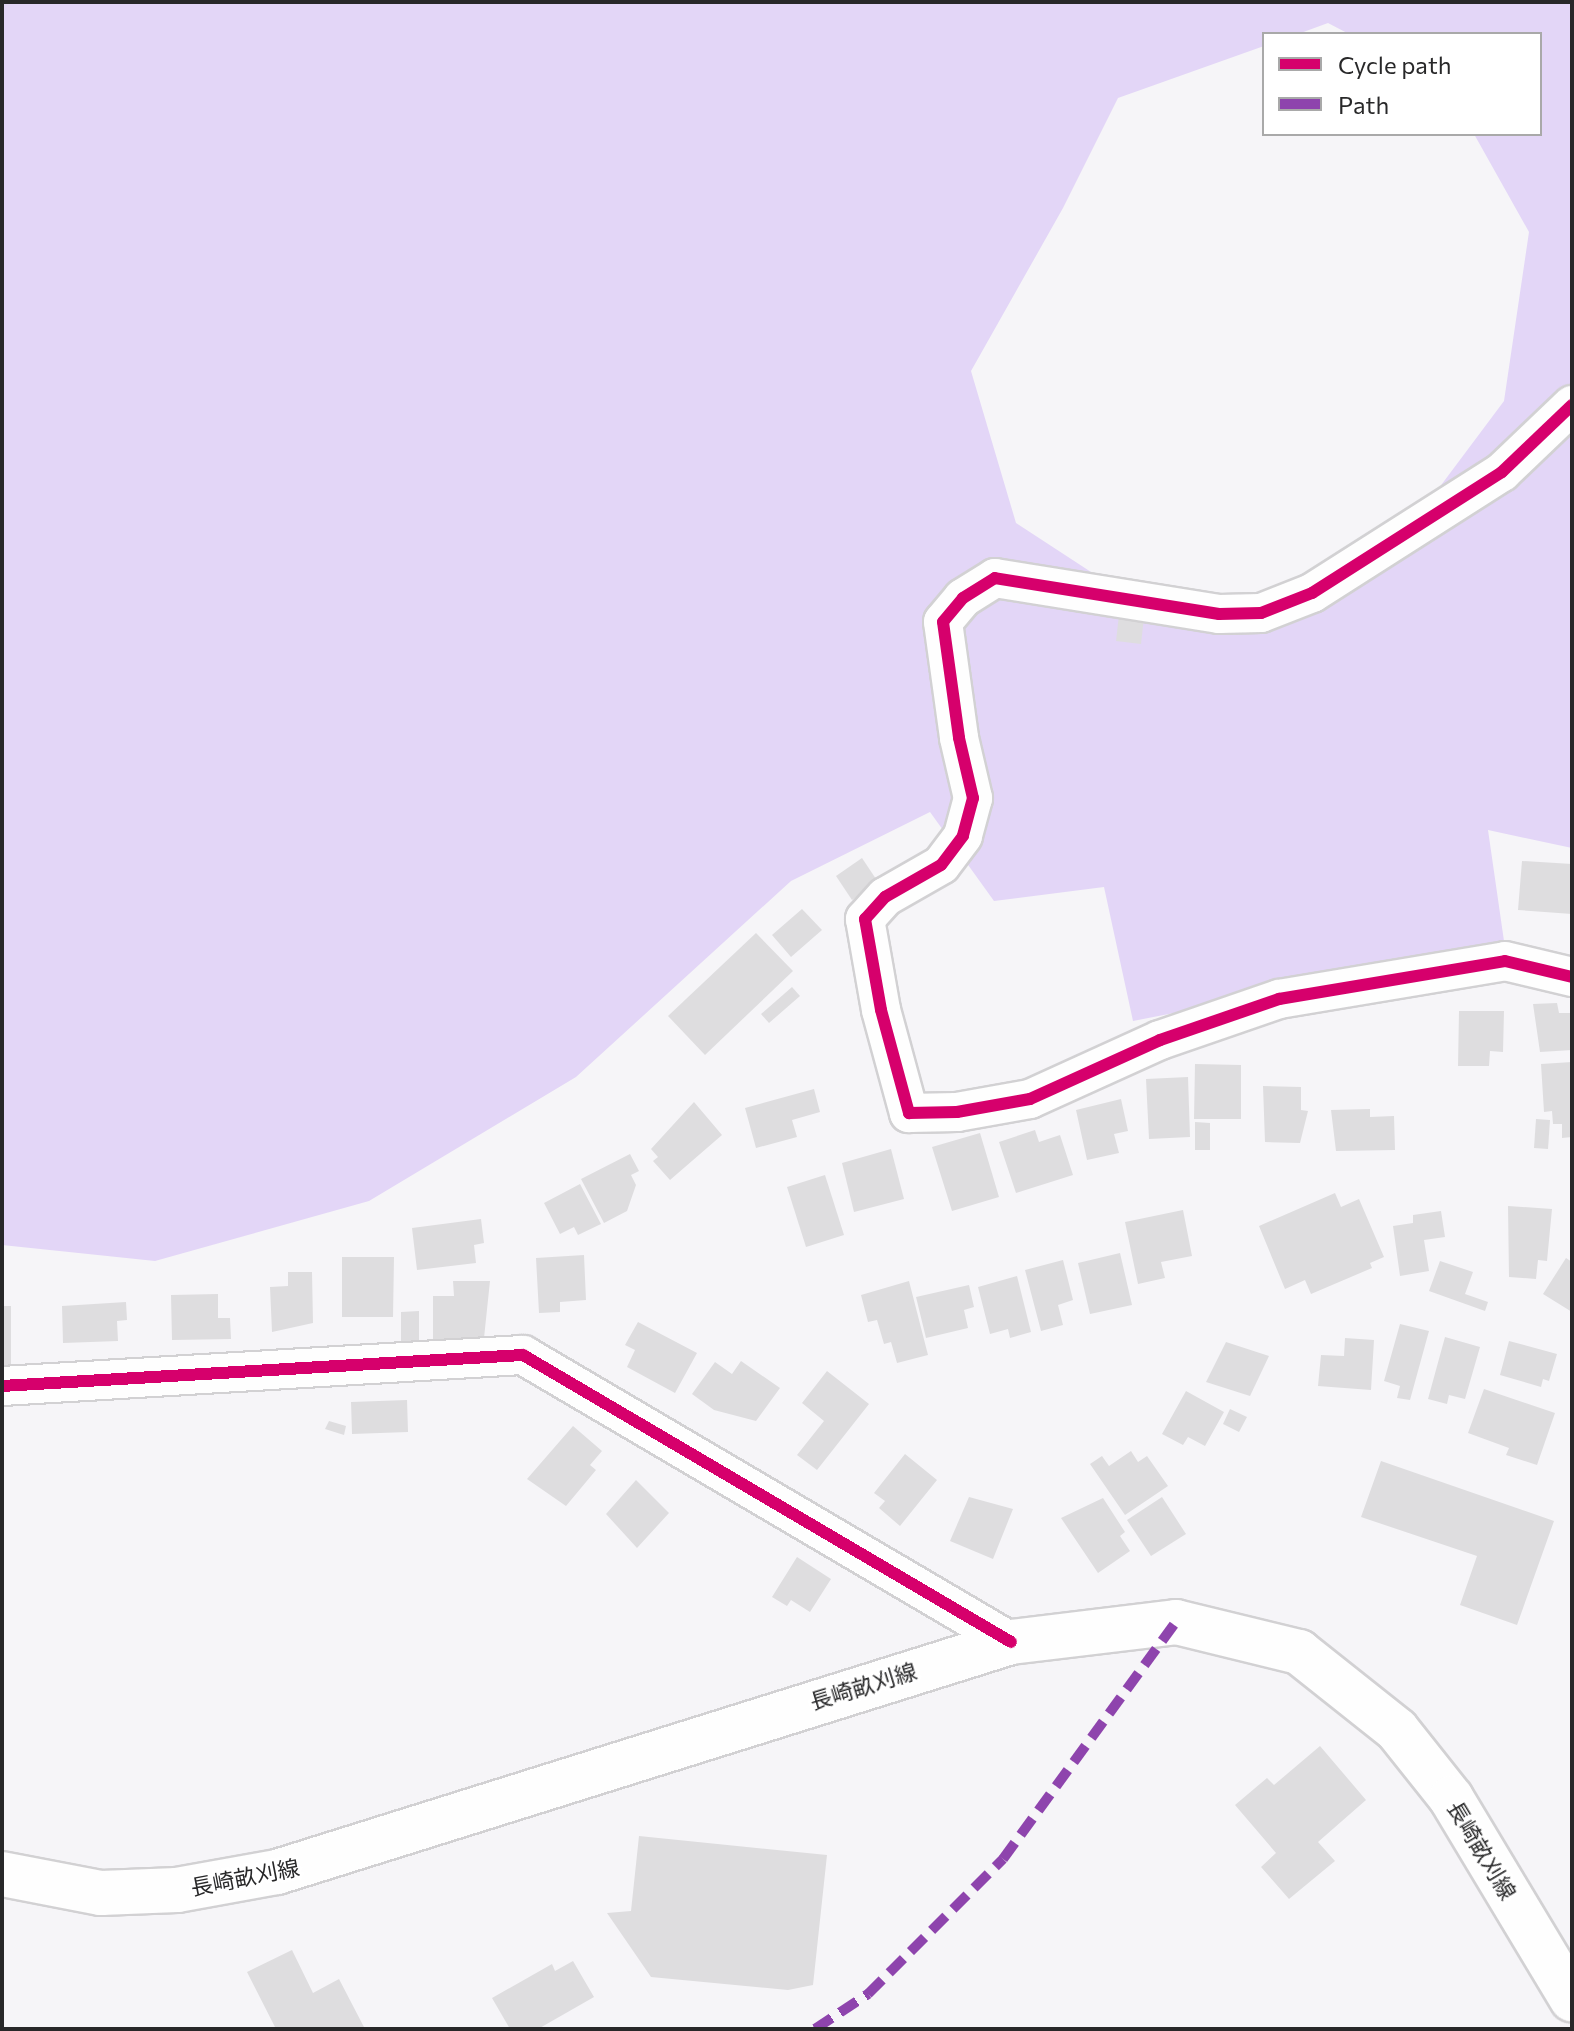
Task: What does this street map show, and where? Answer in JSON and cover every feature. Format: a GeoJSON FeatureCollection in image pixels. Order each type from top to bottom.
{"type":"FeatureCollection","features":[{"type":"Feature","properties":{"kind":"main road","name":"長崎畝刈線"},"geometry":{"type":"LineString","coordinates":[[2,1874],[101,1893],[177,1890],[277,1872],[1011,1642],[1176,1622],[1299,1652],[1397,1730],[1451,1798],[1572,1999]]}},
{"type":"Feature","properties":{"kind":"street"},"geometry":{"type":"LineString","coordinates":[[1572,405],[1502,472],[1312,593],[1261,613],[1219,614],[995,578],[963,598],[943,622],[959,738],[973,798],[963,836],[941,865],[885,897],[865,919],[872,971],[909,1113],[957,1112],[1030,1099],[1160,1040],[1279,999],[1505,961],[1572,977]]}},
{"type":"Feature","properties":{"kind":"street"},"geometry":{"type":"LineString","coordinates":[[2,1386],[523,1355],[1011,1642]]}},
{"type":"Feature","properties":{"kind":"shaded area"},"geometry":{"type":"Polygon","coordinates":[[[2,2],[1572,2],[1572,848],[1488,830],[1505,948],[1133,1021],[1104,887],[994,901],[930,812],[791,881],[576,1077],[369,1201],[155,1261],[2,1245],[2,2]],[[1328,23],[1303,32],[1262,32],[1262,47],[1118,98],[1063,208],[971,371],[1016,523],[1114,587],[1317,603],[1415,520],[1504,401],[1529,232],[1475,136],[1542,136],[1542,32],[1345,32],[1328,23]]]}},
{"type":"Feature","properties":{"kind":"building"},"geometry":{"type":"Polygon","coordinates":[[[1119,615],[1144,617],[1141,644],[1116,641],[1119,615]]]}},
{"type":"Feature","properties":{"kind":"building"},"geometry":{"type":"Polygon","coordinates":[[[862,858],[878,882],[852,900],[836,876],[862,858]]]}},
{"type":"Feature","properties":{"kind":"building"},"geometry":{"type":"Polygon","coordinates":[[[1522,861],[1572,864],[1572,914],[1518,910],[1522,861]]]}},
{"type":"Feature","properties":{"kind":"building"},"geometry":{"type":"Polygon","coordinates":[[[802,909],[822,930],[791,957],[772,935],[802,909]]]}},
{"type":"Feature","properties":{"kind":"building"},"geometry":{"type":"Polygon","coordinates":[[[756,933],[793,971],[705,1055],[668,1016],[756,933]]]}},
{"type":"Feature","properties":{"kind":"building"},"geometry":{"type":"Polygon","coordinates":[[[792,987],[800,996],[769,1023],[761,1014],[792,987]]]}},
{"type":"Feature","properties":{"kind":"building"},"geometry":{"type":"Polygon","coordinates":[[[1557,1003],[1559,1013],[1572,1013],[1572,1050],[1540,1052],[1533,1004],[1557,1003]]]}},
{"type":"Feature","properties":{"kind":"building"},"geometry":{"type":"Polygon","coordinates":[[[1459,1011],[1504,1011],[1503,1052],[1490,1051],[1489,1066],[1458,1066],[1459,1011]]]}},
{"type":"Feature","properties":{"kind":"building"},"geometry":{"type":"Polygon","coordinates":[[[1572,1062],[1572,1137],[1562,1138],[1562,1124],[1553,1124],[1552,1111],[1544,1112],[1541,1064],[1572,1062]]]}},
{"type":"Feature","properties":{"kind":"building"},"geometry":{"type":"Polygon","coordinates":[[[1195,1064],[1241,1065],[1241,1119],[1194,1119],[1195,1064]]]}},
{"type":"Feature","properties":{"kind":"building"},"geometry":{"type":"Polygon","coordinates":[[[1188,1077],[1190,1137],[1149,1139],[1146,1079],[1188,1077]]]}},
{"type":"Feature","properties":{"kind":"building"},"geometry":{"type":"Polygon","coordinates":[[[1263,1086],[1301,1087],[1301,1110],[1308,1111],[1300,1143],[1265,1142],[1263,1086]]]}},
{"type":"Feature","properties":{"kind":"building"},"geometry":{"type":"Polygon","coordinates":[[[814,1089],[820,1112],[792,1120],[797,1137],[756,1148],[745,1108],[814,1089]]]}},
{"type":"Feature","properties":{"kind":"building"},"geometry":{"type":"Polygon","coordinates":[[[1121,1099],[1128,1131],[1114,1134],[1119,1153],[1087,1160],[1076,1110],[1121,1099]]]}},
{"type":"Feature","properties":{"kind":"building"},"geometry":{"type":"Polygon","coordinates":[[[694,1102],[722,1135],[670,1180],[653,1161],[658,1157],[651,1149],[694,1102]]]}},
{"type":"Feature","properties":{"kind":"building"},"geometry":{"type":"Polygon","coordinates":[[[1370,1109],[1370,1117],[1394,1116],[1395,1150],[1336,1151],[1331,1110],[1370,1109]]]}},
{"type":"Feature","properties":{"kind":"building"},"geometry":{"type":"Polygon","coordinates":[[[1536,1119],[1550,1120],[1548,1149],[1534,1148],[1536,1119]]]}},
{"type":"Feature","properties":{"kind":"building"},"geometry":{"type":"Polygon","coordinates":[[[1195,1122],[1210,1123],[1210,1150],[1195,1150],[1195,1122]]]}},
{"type":"Feature","properties":{"kind":"building"},"geometry":{"type":"Polygon","coordinates":[[[1035,1130],[1039,1142],[1060,1135],[1073,1175],[1016,1193],[999,1142],[1035,1130]]]}},
{"type":"Feature","properties":{"kind":"building"},"geometry":{"type":"Polygon","coordinates":[[[980,1133],[999,1197],[952,1211],[932,1147],[980,1133]]]}},
{"type":"Feature","properties":{"kind":"building"},"geometry":{"type":"Polygon","coordinates":[[[891,1149],[904,1199],[854,1212],[842,1163],[891,1149]]]}},
{"type":"Feature","properties":{"kind":"building"},"geometry":{"type":"Polygon","coordinates":[[[630,1154],[639,1171],[631,1175],[636,1185],[627,1211],[604,1223],[581,1179],[630,1154]]]}},
{"type":"Feature","properties":{"kind":"building"},"geometry":{"type":"Polygon","coordinates":[[[825,1175],[844,1235],[806,1247],[787,1187],[825,1175]]]}},
{"type":"Feature","properties":{"kind":"building"},"geometry":{"type":"Polygon","coordinates":[[[580,1184],[601,1224],[578,1235],[574,1227],[560,1234],[544,1203],[580,1184]]]}},
{"type":"Feature","properties":{"kind":"building"},"geometry":{"type":"Polygon","coordinates":[[[1335,1193],[1341,1207],[1359,1199],[1384,1257],[1370,1263],[1372,1268],[1311,1294],[1305,1280],[1285,1289],[1259,1226],[1335,1193]]]}},
{"type":"Feature","properties":{"kind":"building"},"geometry":{"type":"Polygon","coordinates":[[[1508,1206],[1552,1209],[1547,1261],[1538,1260],[1536,1279],[1509,1277],[1508,1206]]]}},
{"type":"Feature","properties":{"kind":"building"},"geometry":{"type":"Polygon","coordinates":[[[1183,1210],[1192,1256],[1161,1262],[1165,1278],[1138,1284],[1125,1222],[1183,1210]]]}},
{"type":"Feature","properties":{"kind":"building"},"geometry":{"type":"Polygon","coordinates":[[[1441,1211],[1445,1237],[1424,1240],[1429,1271],[1400,1276],[1393,1226],[1413,1223],[1413,1215],[1441,1211]]]}},
{"type":"Feature","properties":{"kind":"building"},"geometry":{"type":"Polygon","coordinates":[[[481,1219],[484,1243],[474,1245],[476,1263],[417,1270],[412,1228],[481,1219]]]}},
{"type":"Feature","properties":{"kind":"building"},"geometry":{"type":"Polygon","coordinates":[[[1120,1253],[1132,1305],[1090,1314],[1078,1263],[1120,1253]]]}},
{"type":"Feature","properties":{"kind":"building"},"geometry":{"type":"Polygon","coordinates":[[[584,1255],[586,1300],[560,1302],[560,1312],[539,1313],[536,1258],[584,1255]]]}},
{"type":"Feature","properties":{"kind":"building"},"geometry":{"type":"Polygon","coordinates":[[[342,1257],[394,1257],[393,1317],[342,1317],[342,1257]]]}},
{"type":"Feature","properties":{"kind":"building"},"geometry":{"type":"Polygon","coordinates":[[[1566,1258],[1572,1262],[1572,1312],[1543,1294],[1566,1258]]]}},
{"type":"Feature","properties":{"kind":"building"},"geometry":{"type":"Polygon","coordinates":[[[1063,1260],[1073,1300],[1058,1305],[1063,1325],[1041,1331],[1025,1270],[1063,1260]]]}},
{"type":"Feature","properties":{"kind":"building"},"geometry":{"type":"Polygon","coordinates":[[[1440,1261],[1473,1272],[1465,1294],[1488,1302],[1485,1311],[1429,1291],[1440,1261]]]}},
{"type":"Feature","properties":{"kind":"building"},"geometry":{"type":"Polygon","coordinates":[[[288,1272],[312,1272],[313,1323],[272,1332],[270,1287],[288,1286],[288,1272]]]}},
{"type":"Feature","properties":{"kind":"building"},"geometry":{"type":"Polygon","coordinates":[[[1017,1276],[1031,1332],[1010,1338],[1008,1329],[990,1334],[978,1287],[1017,1276]]]}},
{"type":"Feature","properties":{"kind":"building"},"geometry":{"type":"Polygon","coordinates":[[[453,1281],[490,1281],[484,1338],[465,1338],[465,1347],[433,1347],[433,1296],[454,1296],[453,1281]]]}},
{"type":"Feature","properties":{"kind":"building"},"geometry":{"type":"Polygon","coordinates":[[[909,1281],[928,1355],[897,1363],[891,1342],[884,1344],[877,1320],[868,1322],[861,1295],[909,1281]]]}},
{"type":"Feature","properties":{"kind":"building"},"geometry":{"type":"Polygon","coordinates":[[[969,1285],[974,1307],[964,1310],[968,1328],[926,1338],[916,1297],[969,1285]]]}},
{"type":"Feature","properties":{"kind":"building"},"geometry":{"type":"Polygon","coordinates":[[[218,1294],[218,1318],[230,1318],[231,1339],[172,1340],[171,1295],[218,1294]]]}},
{"type":"Feature","properties":{"kind":"building"},"geometry":{"type":"Polygon","coordinates":[[[126,1302],[127,1320],[117,1321],[118,1341],[63,1343],[62,1306],[126,1302]]]}},
{"type":"Feature","properties":{"kind":"building"},"geometry":{"type":"Polygon","coordinates":[[[2,1306],[11,1306],[11,1365],[2,1365],[2,1306]]]}},
{"type":"Feature","properties":{"kind":"building"},"geometry":{"type":"Polygon","coordinates":[[[419,1311],[419,1345],[401,1346],[401,1312],[419,1311]]]}},
{"type":"Feature","properties":{"kind":"building"},"geometry":{"type":"Polygon","coordinates":[[[638,1322],[697,1353],[675,1393],[627,1367],[635,1350],[625,1345],[638,1322]]]}},
{"type":"Feature","properties":{"kind":"building"},"geometry":{"type":"Polygon","coordinates":[[[1400,1324],[1429,1331],[1410,1400],[1397,1398],[1400,1386],[1384,1381],[1400,1324]]]}},
{"type":"Feature","properties":{"kind":"building"},"geometry":{"type":"Polygon","coordinates":[[[1445,1337],[1480,1347],[1465,1399],[1449,1395],[1447,1404],[1428,1399],[1445,1337]]]}},
{"type":"Feature","properties":{"kind":"building"},"geometry":{"type":"Polygon","coordinates":[[[1345,1338],[1374,1340],[1371,1390],[1318,1386],[1321,1355],[1344,1356],[1345,1338]]]}},
{"type":"Feature","properties":{"kind":"building"},"geometry":{"type":"Polygon","coordinates":[[[1509,1341],[1557,1354],[1549,1381],[1543,1379],[1541,1387],[1500,1375],[1509,1341]]]}},
{"type":"Feature","properties":{"kind":"building"},"geometry":{"type":"Polygon","coordinates":[[[1226,1342],[1269,1356],[1250,1396],[1206,1382],[1226,1342]]]}},
{"type":"Feature","properties":{"kind":"building"},"geometry":{"type":"Polygon","coordinates":[[[741,1361],[780,1388],[756,1421],[714,1410],[692,1394],[715,1362],[732,1374],[741,1361]]]}},
{"type":"Feature","properties":{"kind":"building"},"geometry":{"type":"Polygon","coordinates":[[[827,1371],[869,1404],[817,1470],[797,1455],[824,1421],[802,1403],[827,1371]]]}},
{"type":"Feature","properties":{"kind":"building"},"geometry":{"type":"Polygon","coordinates":[[[1484,1389],[1555,1413],[1537,1465],[1506,1455],[1509,1448],[1468,1433],[1484,1389]]]}},
{"type":"Feature","properties":{"kind":"building"},"geometry":{"type":"Polygon","coordinates":[[[1186,1391],[1224,1412],[1205,1446],[1188,1437],[1183,1445],[1162,1434],[1186,1391]]]}},
{"type":"Feature","properties":{"kind":"building"},"geometry":{"type":"Polygon","coordinates":[[[407,1400],[408,1432],[352,1434],[351,1402],[407,1400]]]}},
{"type":"Feature","properties":{"kind":"building"},"geometry":{"type":"Polygon","coordinates":[[[1230,1409],[1247,1417],[1239,1432],[1223,1424],[1230,1409]]]}},
{"type":"Feature","properties":{"kind":"building"},"geometry":{"type":"Polygon","coordinates":[[[329,1421],[346,1426],[344,1435],[325,1429],[329,1421]]]}},
{"type":"Feature","properties":{"kind":"building"},"geometry":{"type":"Polygon","coordinates":[[[573,1426],[602,1451],[590,1465],[596,1470],[566,1506],[527,1479],[573,1426]]]}},
{"type":"Feature","properties":{"kind":"building"},"geometry":{"type":"Polygon","coordinates":[[[1131,1451],[1138,1462],[1147,1456],[1168,1486],[1125,1515],[1090,1464],[1102,1456],[1109,1466],[1131,1451]]]}},
{"type":"Feature","properties":{"kind":"building"},"geometry":{"type":"Polygon","coordinates":[[[905,1454],[937,1480],[900,1526],[879,1508],[885,1501],[874,1493],[905,1454]]]}},
{"type":"Feature","properties":{"kind":"building"},"geometry":{"type":"Polygon","coordinates":[[[1381,1461],[1554,1521],[1517,1625],[1460,1605],[1477,1556],[1361,1517],[1381,1461]]]}},
{"type":"Feature","properties":{"kind":"building"},"geometry":{"type":"Polygon","coordinates":[[[636,1480],[669,1513],[637,1548],[606,1514],[636,1480]]]}},
{"type":"Feature","properties":{"kind":"building"},"geometry":{"type":"Polygon","coordinates":[[[969,1497],[1013,1509],[993,1559],[950,1541],[969,1497]]]}},
{"type":"Feature","properties":{"kind":"building"},"geometry":{"type":"Polygon","coordinates":[[[1162,1497],[1186,1534],[1151,1556],[1127,1520],[1162,1497]]]}},
{"type":"Feature","properties":{"kind":"building"},"geometry":{"type":"Polygon","coordinates":[[[1103,1498],[1125,1532],[1120,1536],[1130,1551],[1098,1573],[1061,1518],[1103,1498]]]}},
{"type":"Feature","properties":{"kind":"building"},"geometry":{"type":"Polygon","coordinates":[[[797,1557],[831,1579],[810,1612],[791,1600],[787,1606],[772,1597],[797,1557]]]}},
{"type":"Feature","properties":{"kind":"building"},"geometry":{"type":"Polygon","coordinates":[[[1320,1746],[1366,1800],[1318,1842],[1335,1861],[1289,1899],[1261,1867],[1276,1853],[1235,1805],[1267,1778],[1274,1785],[1320,1746]]]}},
{"type":"Feature","properties":{"kind":"building"},"geometry":{"type":"Polygon","coordinates":[[[639,1836],[827,1855],[813,1985],[788,1990],[651,1977],[607,1913],[631,1911],[639,1836]]]}},
{"type":"Feature","properties":{"kind":"building"},"geometry":{"type":"Polygon","coordinates":[[[292,1950],[313,1993],[339,1979],[365,2029],[276,2029],[247,1972],[292,1950]]]}},
{"type":"Feature","properties":{"kind":"building"},"geometry":{"type":"Polygon","coordinates":[[[573,1961],[594,1997],[538,2029],[510,2029],[492,1998],[552,1964],[555,1971],[573,1961]]]}},
{"type":"Feature","properties":{"kind":"marked path"},"geometry":{"type":"LineString","coordinates":[[815,2029],[868,1994],[1003,1859],[1176,1622]]}},
{"type":"Feature","properties":{"kind":"cycle path"},"geometry":{"type":"LineString","coordinates":[[1572,405],[1502,472],[1312,593],[1261,613],[1219,614],[995,578],[963,598],[943,622],[959,738],[973,798],[963,836],[941,865],[885,897],[865,919],[881,1010],[909,1113],[957,1112],[1030,1099],[1160,1040],[1279,999],[1505,961],[1572,977]]}},
{"type":"Feature","properties":{"kind":"cycle path"},"geometry":{"type":"LineString","coordinates":[[2,1386],[523,1355],[1011,1642]]}}]}
